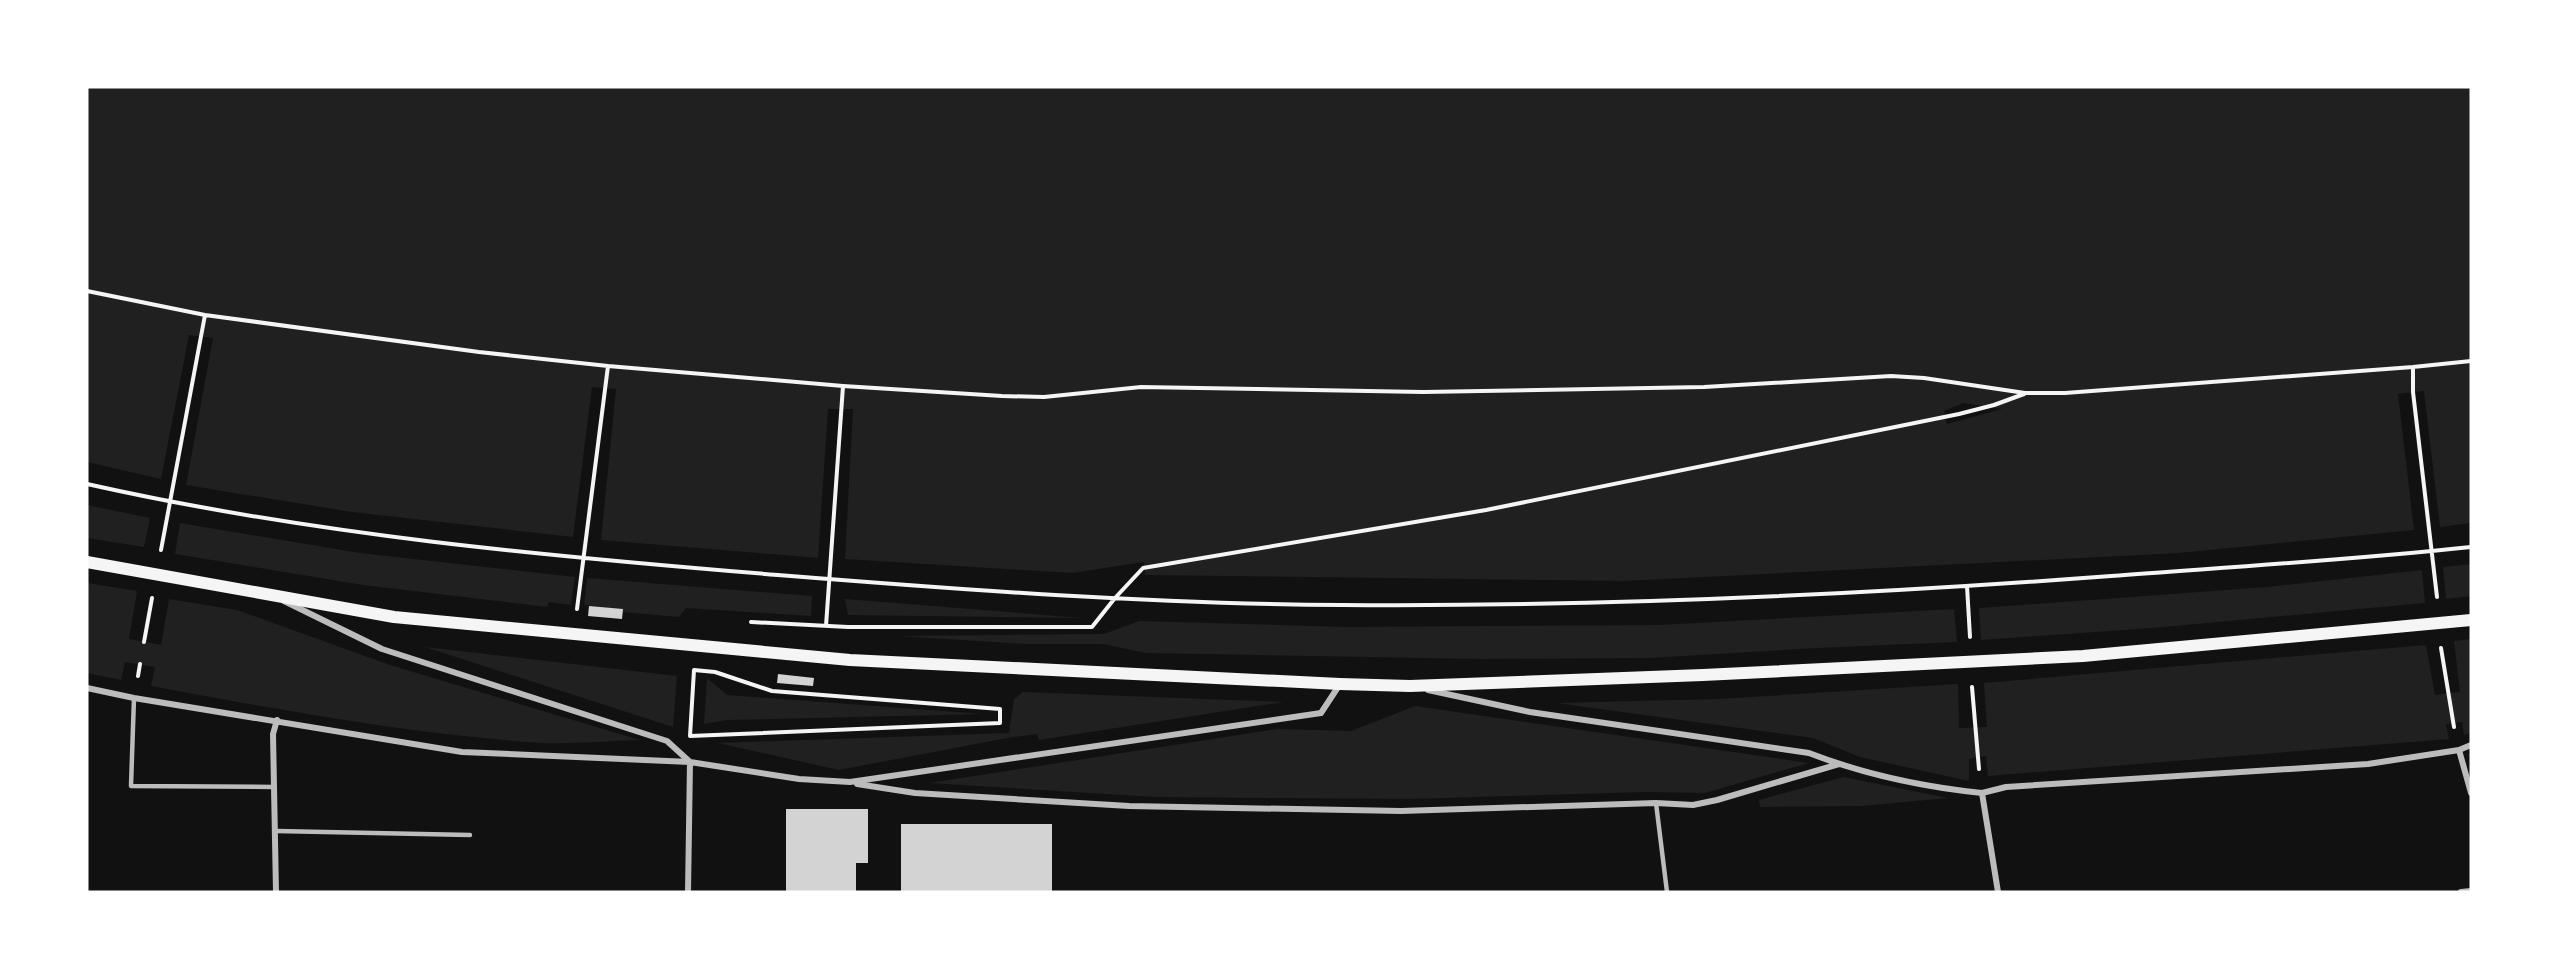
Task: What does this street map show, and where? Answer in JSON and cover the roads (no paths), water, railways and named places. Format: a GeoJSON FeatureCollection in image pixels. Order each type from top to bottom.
{"type":"FeatureCollection","features":[{"type":"Feature","properties":{"kind":"main road"},"geometry":{"type":"LineString","coordinates":[[87,562],[394,617],[850,660],[1410,686],[1703,675],[2083,656],[2471,620]]}},
{"type":"Feature","properties":{"kind":"street"},"geometry":{"type":"LineString","coordinates":[[274,596],[382,649],[667,741],[690,762],[688,892]]}},
{"type":"Feature","properties":{"kind":"street"},"geometry":{"type":"LineString","coordinates":[[850,782],[1321,712],[1340,684]]}},
{"type":"Feature","properties":{"kind":"street"},"geometry":{"type":"LineString","coordinates":[[1410,686],[1530,712],[1809,753],[1839,764],[1950,790],[1982,793],[2006,787],[2368,764],[2459,750],[2471,745]]}},
{"type":"Feature","properties":{"kind":"street"},"geometry":{"type":"LineString","coordinates":[[87,688],[134,698],[462,752],[690,762],[799,779],[850,782],[915,793],[1129,806],[1401,811],[1656,803],[1693,805],[1839,764]]}},
{"type":"Feature","properties":{"kind":"street"},"geometry":{"type":"LineString","coordinates":[[276,892],[273,734],[277,720]]}},
{"type":"Feature","properties":{"kind":"street"},"geometry":{"type":"LineString","coordinates":[[2459,750],[2471,793]]}},
{"type":"Feature","properties":{"kind":"street"},"geometry":{"type":"LineString","coordinates":[[1982,793],[1998,892]]}},
{"type":"Feature","properties":{"kind":"street"},"geometry":{"type":"LineString","coordinates":[[2462,892],[2471,891]]}},
{"type":"Feature","properties":{"kind":"lane"},"geometry":{"type":"LineString","coordinates":[[134,698],[131,786],[274,787]]}},
{"type":"Feature","properties":{"kind":"lane"},"geometry":{"type":"LineString","coordinates":[[1656,803],[1667,892]]}},
{"type":"Feature","properties":{"kind":"lane"},"geometry":{"type":"LineString","coordinates":[[276,831],[470,835]]}}]}
